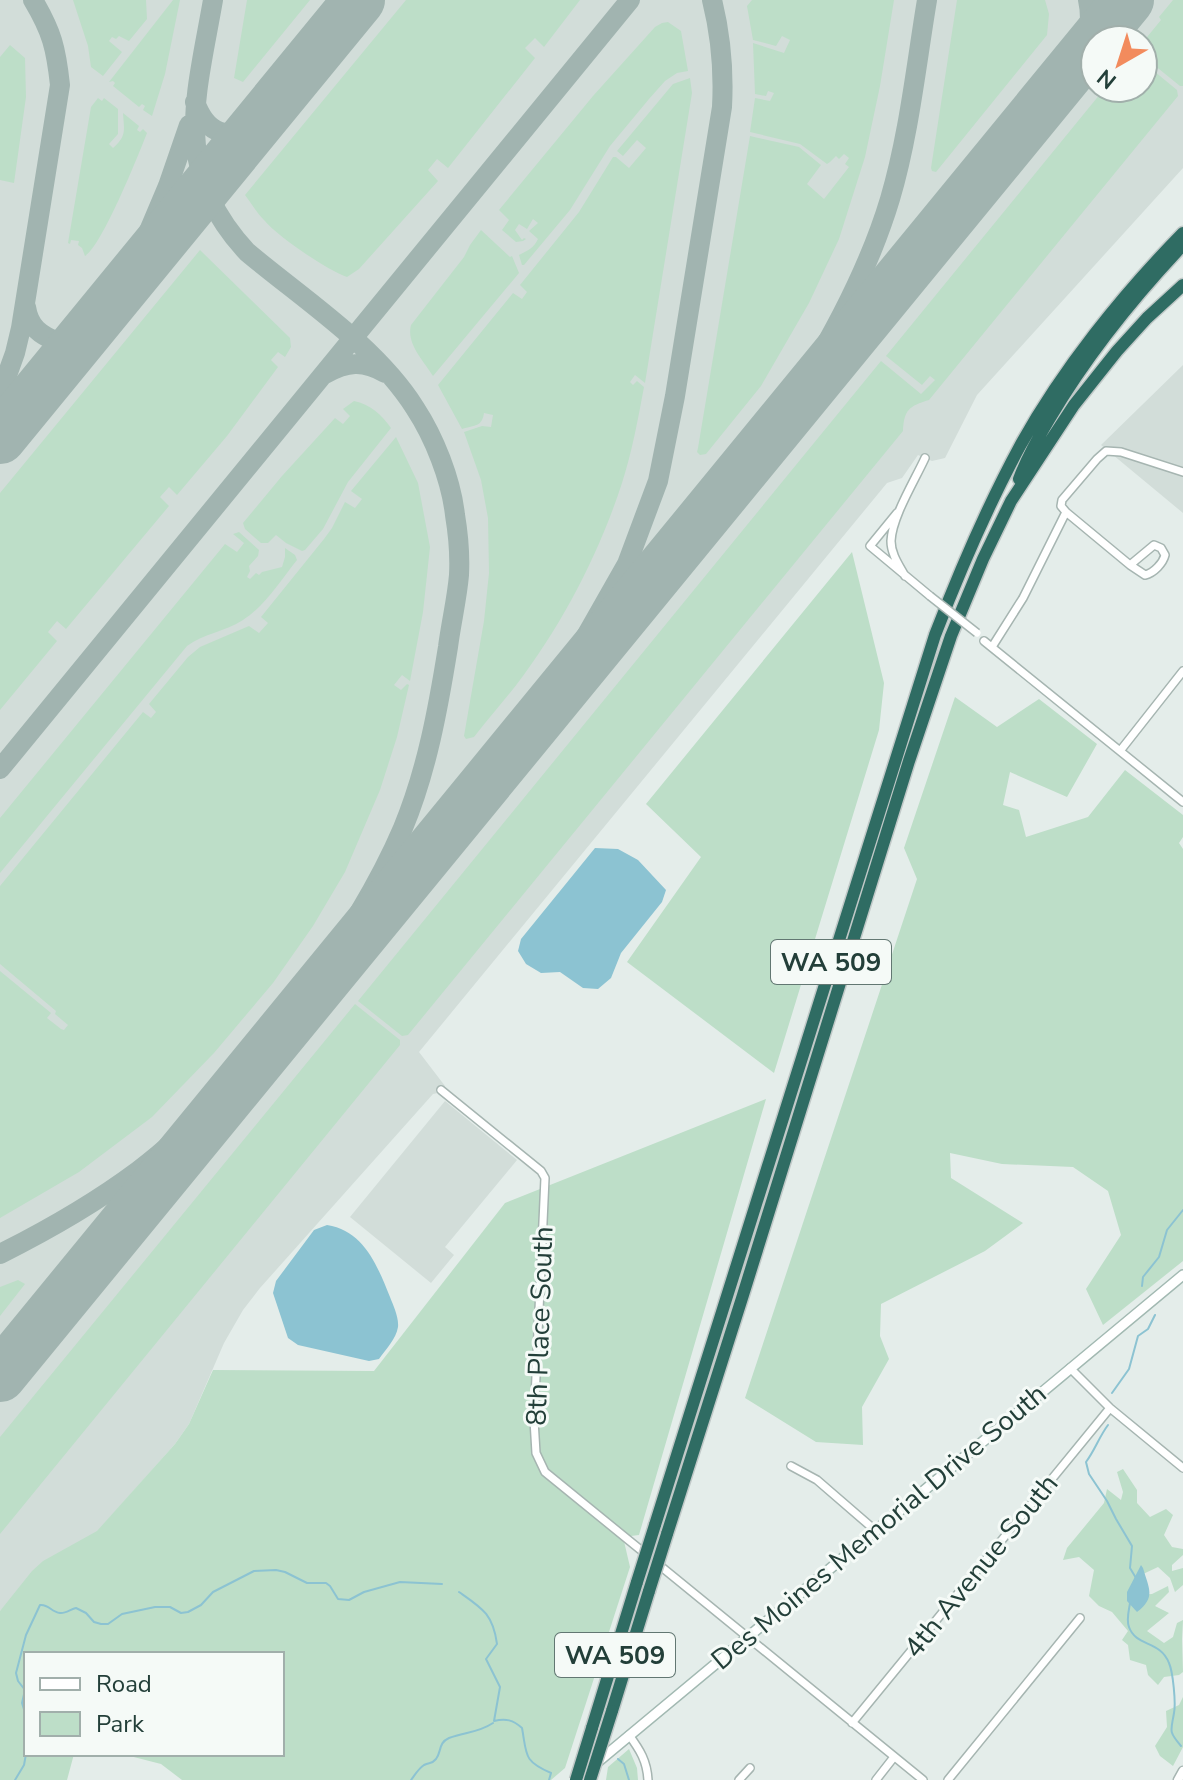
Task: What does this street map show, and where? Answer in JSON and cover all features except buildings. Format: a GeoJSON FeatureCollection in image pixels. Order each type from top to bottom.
{"type":"FeatureCollection","features":[{"type":"Feature","properties":{"kind":"highway","name":"WA 509"},"geometry":{"type":"LineString","coordinates":[[576,1780],[935,635],[999,486],[1040,413],[1109,317],[1183,233]]}},
{"type":"Feature","properties":{"kind":"highway"},"geometry":{"type":"LineString","coordinates":[[1011,501],[1031,450],[1072,381],[1153,276],[1183,245]]}},
{"type":"Feature","properties":{"kind":"highway","name":"WA 509"},"geometry":{"type":"LineString","coordinates":[[590,1780],[929,697],[951,636],[1011,501],[1074,405],[1117,351],[1183,285]]}},
{"type":"Feature","properties":{"kind":"main road","name":"Des Moines Memorial Drive South"},"geometry":{"type":"LineString","coordinates":[[576,1780],[1183,1275]]}},
{"type":"Feature","properties":{"kind":"street"},"geometry":{"type":"LineString","coordinates":[[1130,565],[1154,545],[1161,548],[1165,555],[1150,574],[1145,575],[1130,565],[1066,512],[1061,506],[1062,500],[1106,451],[1121,452],[1183,472]]}},
{"type":"Feature","properties":{"kind":"street"},"geometry":{"type":"LineString","coordinates":[[905,576],[897,563],[891,540],[901,508],[925,458]]}},
{"type":"Feature","properties":{"kind":"street"},"geometry":{"type":"LineString","coordinates":[[901,508],[870,546],[977,633]]}},
{"type":"Feature","properties":{"kind":"street"},"geometry":{"type":"LineString","coordinates":[[992,647],[1023,598],[1066,512]]}},
{"type":"Feature","properties":{"kind":"street"},"geometry":{"type":"LineString","coordinates":[[984,641],[1183,802]]}},
{"type":"Feature","properties":{"kind":"street"},"geometry":{"type":"LineString","coordinates":[[1120,751],[1183,671]]}},
{"type":"Feature","properties":{"kind":"street","name":"8th Place South"},"geometry":{"type":"LineString","coordinates":[[441,1090],[541,1171],[545,1178],[534,1420],[536,1453],[545,1472],[748,1638]]}},
{"type":"Feature","properties":{"kind":"street"},"geometry":{"type":"LineString","coordinates":[[1070,1368],[1110,1408],[1183,1468]]}},
{"type":"Feature","properties":{"kind":"street","name":"4th Avenue South"},"geometry":{"type":"LineString","coordinates":[[852,1723],[1110,1408]]}},
{"type":"Feature","properties":{"kind":"street"},"geometry":{"type":"LineString","coordinates":[[791,1466],[817,1480],[876,1531]]}},
{"type":"Feature","properties":{"kind":"street"},"geometry":{"type":"LineString","coordinates":[[948,1780],[1080,1618]]}},
{"type":"Feature","properties":{"kind":"street"},"geometry":{"type":"LineString","coordinates":[[748,1638],[923,1780]]}},
{"type":"Feature","properties":{"kind":"street"},"geometry":{"type":"LineString","coordinates":[[629,1735],[645,1760],[648,1780]]}},
{"type":"Feature","properties":{"kind":"street"},"geometry":{"type":"LineString","coordinates":[[876,1780],[894,1757]]}},
{"type":"Feature","properties":{"kind":"street"},"geometry":{"type":"LineString","coordinates":[[739,1780],[750,1768]]}},
{"type":"Feature","properties":{"kind":"street"},"geometry":{"type":"LineString","coordinates":[[1178,1780],[1183,1771]]}},
{"type":"Feature","properties":{"kind":"shaded area"},"geometry":{"type":"Polygon","coordinates":[[[0,0],[1183,0],[1183,168],[977,395],[945,458],[932,461],[918,455],[902,478],[887,483],[419,1052],[445,1086],[433,1094],[260,1288],[224,1343],[189,1424],[97,1532],[0,1611],[0,0]]]}},
{"type":"Feature","properties":{"kind":"shaded area"},"geometry":{"type":"Polygon","coordinates":[[[1183,365],[1183,513],[1101,445],[1183,365]]]}},
{"type":"Feature","properties":{"kind":"shaded area"},"geometry":{"type":"Polygon","coordinates":[[[445,1101],[517,1160],[445,1247],[454,1255],[431,1283],[350,1217],[445,1101]]]}},
{"type":"Feature","properties":{"kind":"green space"},"geometry":{"type":"Polygon","coordinates":[[[73,0],[146,0],[147,19],[129,41],[119,36],[109,41],[122,52],[103,76],[91,67],[88,46],[73,0]]]}},
{"type":"Feature","properties":{"kind":"green space"},"geometry":{"type":"Polygon","coordinates":[[[173,0],[180,0],[165,74],[152,116],[143,110],[145,106],[142,104],[139,107],[113,86],[113,81],[109,82],[173,0]]]}},
{"type":"Feature","properties":{"kind":"green space"},"geometry":{"type":"Polygon","coordinates":[[[247,0],[310,0],[243,82],[234,78],[247,0]]]}},
{"type":"Feature","properties":{"kind":"green space"},"geometry":{"type":"Polygon","coordinates":[[[406,0],[580,0],[544,47],[535,38],[525,48],[535,58],[448,168],[437,159],[428,170],[438,181],[359,269],[347,277],[280,235],[261,217],[245,195],[406,0]]]}},
{"type":"Feature","properties":{"kind":"green space"},"geometry":{"type":"Polygon","coordinates":[[[752,0],[894,0],[865,157],[839,239],[809,303],[761,386],[706,454],[700,455],[697,452],[750,136],[799,147],[821,165],[807,184],[824,199],[849,167],[845,164],[849,158],[844,154],[827,164],[800,144],[750,132],[755,98],[770,101],[774,93],[768,91],[766,96],[755,94],[753,43],[784,53],[790,40],[782,36],[776,46],[753,40],[747,6],[752,0]]]}},
{"type":"Feature","properties":{"kind":"green space"},"geometry":{"type":"Polygon","coordinates":[[[957,0],[1045,0],[1049,14],[1047,35],[936,172],[931,168],[957,0]]]}},
{"type":"Feature","properties":{"kind":"green space"},"geometry":{"type":"Polygon","coordinates":[[[1173,0],[1183,0],[1183,86],[1159,69],[1159,17],[1173,0]]]}},
{"type":"Feature","properties":{"kind":"green space"},"geometry":{"type":"Polygon","coordinates":[[[668,22],[681,31],[688,71],[677,73],[665,81],[649,99],[610,146],[570,210],[522,265],[519,255],[530,249],[538,239],[529,231],[538,223],[533,219],[527,229],[519,224],[515,230],[522,240],[526,239],[516,242],[502,230],[509,220],[499,210],[593,96],[655,27],[668,22]]]}},
{"type":"Feature","properties":{"kind":"green space"},"geometry":{"type":"Polygon","coordinates":[[[10,45],[25,58],[26,97],[14,183],[0,180],[0,57],[10,45]]]}},
{"type":"Feature","properties":{"kind":"green space"},"geometry":{"type":"Polygon","coordinates":[[[1159,75],[1177,90],[1178,96],[929,400],[909,410],[903,431],[408,1035],[402,1036],[358,1001],[881,361],[921,394],[935,380],[930,376],[922,385],[886,356],[1092,104],[1159,104],[1159,75]]]}},
{"type":"Feature","properties":{"kind":"green space"},"geometry":{"type":"Polygon","coordinates":[[[690,78],[692,93],[645,383],[635,375],[630,382],[633,385],[637,381],[644,387],[632,447],[613,510],[591,562],[549,638],[474,737],[466,739],[489,573],[488,518],[481,480],[464,432],[482,426],[491,427],[493,415],[484,413],[480,423],[462,429],[438,385],[513,293],[522,299],[527,292],[520,285],[579,212],[613,157],[629,168],[646,148],[637,140],[623,156],[617,151],[673,84],[690,78]]]}},
{"type":"Feature","properties":{"kind":"green space"},"geometry":{"type":"Polygon","coordinates":[[[98,98],[102,101],[104,98],[118,109],[118,134],[109,144],[113,148],[123,136],[123,113],[139,126],[137,130],[140,132],[143,129],[147,133],[110,219],[85,256],[78,245],[79,241],[71,240],[68,243],[91,107],[98,98]]]}},
{"type":"Feature","properties":{"kind":"green space"},"geometry":{"type":"Polygon","coordinates":[[[481,230],[512,256],[519,273],[433,376],[413,346],[411,325],[481,230]]]}},
{"type":"Feature","properties":{"kind":"green space"},"geometry":{"type":"Polygon","coordinates":[[[200,250],[290,338],[291,347],[285,357],[278,352],[271,360],[278,367],[227,436],[177,495],[169,487],[160,497],[169,506],[66,629],[57,621],[48,632],[57,641],[0,710],[0,493],[200,250]]]}},
{"type":"Feature","properties":{"kind":"green space"},"geometry":{"type":"Polygon","coordinates":[[[354,401],[375,411],[391,428],[348,482],[323,529],[305,550],[286,543],[276,535],[268,543],[261,543],[245,529],[243,523],[335,418],[343,424],[350,416],[343,409],[354,401]]]}},
{"type":"Feature","properties":{"kind":"green space"},"geometry":{"type":"Polygon","coordinates":[[[396,437],[418,483],[430,547],[423,612],[410,681],[402,675],[394,685],[401,690],[409,685],[397,737],[380,790],[345,872],[313,926],[273,983],[214,1053],[152,1117],[79,1172],[0,1218],[0,971],[51,1013],[47,1018],[64,1030],[68,1025],[55,1014],[56,1011],[0,964],[0,886],[143,712],[151,718],[156,712],[149,704],[188,657],[200,647],[249,626],[259,633],[268,623],[261,617],[324,539],[345,502],[355,508],[362,499],[351,491],[396,437]]]}},
{"type":"Feature","properties":{"kind":"green space"},"geometry":{"type":"Polygon","coordinates":[[[239,532],[259,550],[249,566],[247,577],[250,579],[256,573],[259,575],[282,567],[285,548],[297,560],[251,614],[187,646],[0,873],[0,818],[225,544],[237,552],[244,543],[233,534],[239,532]]]}},
{"type":"Feature","properties":{"kind":"green space"},"geometry":{"type":"Polygon","coordinates":[[[852,552],[884,683],[879,730],[774,1073],[627,962],[701,857],[646,804],[852,552]]]}},
{"type":"Feature","properties":{"kind":"green space"},"geometry":{"type":"Polygon","coordinates":[[[955,697],[997,727],[1039,699],[1097,744],[1067,797],[1010,772],[1003,805],[1019,810],[1026,837],[1088,817],[1125,770],[1183,815],[1183,837],[1179,843],[1183,849],[1183,1261],[1103,1325],[1086,1289],[1121,1235],[1108,1191],[1073,1167],[1002,1164],[950,1153],[951,1178],[1023,1223],[985,1251],[881,1304],[880,1336],[889,1359],[862,1407],[863,1445],[816,1442],[745,1398],[917,879],[904,848],[955,697]]]}},
{"type":"Feature","properties":{"kind":"green space"},"geometry":{"type":"Polygon","coordinates":[[[355,1004],[400,1040],[400,1045],[0,1534],[0,1437],[355,1004]]]}},
{"type":"Feature","properties":{"kind":"green space"},"geometry":{"type":"Polygon","coordinates":[[[766,1099],[639,1535],[623,1537],[630,1567],[565,1768],[551,1780],[182,1780],[161,1764],[130,1756],[284,1756],[284,1652],[24,1652],[24,1756],[73,1756],[67,1780],[0,1780],[0,1611],[32,1571],[43,1561],[97,1531],[175,1444],[189,1424],[213,1370],[374,1371],[505,1203],[766,1099]]]}},
{"type":"Feature","properties":{"kind":"green space"},"geometry":{"type":"Polygon","coordinates":[[[18,1280],[25,1284],[0,1316],[0,1287],[18,1280]]]}},
{"type":"Feature","properties":{"kind":"green space"},"geometry":{"type":"Polygon","coordinates":[[[1123,1469],[1137,1490],[1137,1503],[1150,1517],[1166,1509],[1173,1515],[1164,1535],[1172,1547],[1183,1549],[1183,1555],[1172,1565],[1172,1571],[1183,1568],[1183,1585],[1175,1592],[1170,1578],[1158,1567],[1141,1575],[1137,1595],[1152,1594],[1168,1586],[1169,1592],[1155,1606],[1169,1613],[1147,1631],[1164,1643],[1173,1637],[1177,1623],[1183,1620],[1183,1672],[1164,1677],[1158,1685],[1148,1675],[1146,1665],[1130,1660],[1128,1645],[1122,1640],[1128,1631],[1112,1612],[1099,1606],[1089,1596],[1094,1570],[1079,1557],[1063,1560],[1067,1548],[1104,1503],[1107,1489],[1121,1500],[1123,1492],[1117,1472],[1123,1469]]]}},
{"type":"Feature","properties":{"kind":"green space"},"geometry":{"type":"Polygon","coordinates":[[[1183,1697],[1183,1747],[1173,1766],[1160,1756],[1155,1746],[1167,1727],[1166,1711],[1179,1705],[1183,1697]]]}},
{"type":"Feature","properties":{"kind":"green space"},"geometry":{"type":"Polygon","coordinates":[[[629,1749],[638,1780],[606,1780],[608,1767],[629,1749]]]}},
{"type":"Feature","properties":{"kind":"water"},"geometry":{"type":"Polygon","coordinates":[[[595,848],[618,849],[638,860],[666,890],[662,902],[621,953],[611,978],[598,989],[583,988],[560,972],[541,973],[526,964],[518,951],[521,939],[595,848]]]}},
{"type":"Feature","properties":{"kind":"water"},"geometry":{"type":"Polygon","coordinates":[[[327,1225],[351,1234],[368,1251],[394,1307],[397,1331],[379,1359],[369,1361],[298,1345],[288,1338],[273,1293],[276,1281],[314,1230],[327,1225]]]}},
{"type":"Feature","properties":{"kind":"water"},"geometry":{"type":"Polygon","coordinates":[[[1141,1565],[1149,1597],[1137,1612],[1127,1601],[1127,1592],[1141,1565]]]}},
{"type":"Feature","properties":{"kind":"waterway"},"geometry":{"type":"LineString","coordinates":[[1142,1286],[1143,1277],[1159,1257],[1167,1230],[1183,1210]]}},
{"type":"Feature","properties":{"kind":"waterway"},"geometry":{"type":"LineString","coordinates":[[1112,1393],[1129,1369],[1138,1336],[1148,1329],[1155,1315]]}},
{"type":"Feature","properties":{"kind":"waterway"},"geometry":{"type":"LineString","coordinates":[[1108,1425],[1086,1462],[1089,1474],[1132,1546],[1130,1568],[1136,1578]]}},
{"type":"Feature","properties":{"kind":"waterway"},"geometry":{"type":"LineString","coordinates":[[24,1689],[16,1673],[26,1635],[40,1605],[60,1613],[76,1608],[101,1624],[108,1624],[122,1614],[155,1607],[188,1612],[201,1605],[213,1592],[254,1571],[276,1570],[307,1583],[326,1583],[338,1599],[349,1600],[364,1592],[400,1582],[442,1584]]}},
{"type":"Feature","properties":{"kind":"waterway"},"geometry":{"type":"LineString","coordinates":[[459,1592],[485,1613],[493,1625],[497,1644],[486,1659],[500,1687],[494,1721],[509,1720],[522,1728],[528,1756],[535,1765],[551,1773],[549,1780]]}},
{"type":"Feature","properties":{"kind":"waterway"},"geometry":{"type":"LineString","coordinates":[[1130,1603],[1128,1621],[1132,1633],[1160,1650],[1169,1663],[1175,1702],[1172,1731],[1181,1746]]}},
{"type":"Feature","properties":{"kind":"waterway"},"geometry":{"type":"LineString","coordinates":[[24,1694],[24,1710]]}},
{"type":"Feature","properties":{"kind":"waterway"},"geometry":{"type":"LineString","coordinates":[[411,1780],[422,1767],[436,1759],[446,1740],[493,1723]]}},
{"type":"Feature","properties":{"kind":"waterway"},"geometry":{"type":"LineString","coordinates":[[15,1780],[26,1756]]}},
{"type":"Feature","properties":{"kind":"waterway"},"geometry":{"type":"LineString","coordinates":[[618,1759],[624,1764],[629,1780]]}},
{"type":"Feature","properties":{"kind":"taxiway"},"geometry":{"type":"LineString","coordinates":[[0,395],[21,328],[60,85],[52,41],[33,0]]}},
{"type":"Feature","properties":{"kind":"taxiway"},"geometry":{"type":"LineString","coordinates":[[213,0],[200,69],[195,132],[198,162],[207,192],[223,222],[247,252],[359,344],[399,385],[429,432],[446,473],[458,545],[458,584],[440,693],[431,739],[411,806],[391,855],[362,907],[283,1031]]}},
{"type":"Feature","properties":{"kind":"taxiway"},"geometry":{"type":"LineString","coordinates":[[0,769],[630,0]]}},
{"type":"Feature","properties":{"kind":"taxiway"},"geometry":{"type":"LineString","coordinates":[[521,740],[577,652],[627,564],[658,481],[675,396],[722,107],[721,53],[712,0]]}},
{"type":"Feature","properties":{"kind":"taxiway"},"geometry":{"type":"LineString","coordinates":[[780,423],[842,314],[880,229],[902,150],[927,0]]}},
{"type":"Feature","properties":{"kind":"taxiway"},"geometry":{"type":"LineString","coordinates":[[1077,61],[1088,31],[1088,0]]}},
{"type":"Feature","properties":{"kind":"taxiway"},"geometry":{"type":"LineString","coordinates":[[195,102],[206,122],[220,132],[237,132],[258,124]]}},
{"type":"Feature","properties":{"kind":"taxiway"},"geometry":{"type":"LineString","coordinates":[[95,322],[149,231],[189,125]]}},
{"type":"Feature","properties":{"kind":"taxiway"},"geometry":{"type":"LineString","coordinates":[[26,307],[33,325],[58,342],[81,334]]}},
{"type":"Feature","properties":{"kind":"taxiway"},"geometry":{"type":"LineString","coordinates":[[0,425],[82,333]]}},
{"type":"Feature","properties":{"kind":"taxiway"},"geometry":{"type":"LineString","coordinates":[[325,374],[355,364],[385,373]]}},
{"type":"Feature","properties":{"kind":"taxiway"},"geometry":{"type":"LineString","coordinates":[[0,1254],[71,1216],[138,1171],[257,1062]]}},
{"type":"Feature","properties":{"kind":"runway"},"geometry":{"type":"LineString","coordinates":[[0,438],[359,0]]}},
{"type":"Feature","properties":{"kind":"runway"},"geometry":{"type":"LineString","coordinates":[[0,1376],[1128,0]]}}]}
